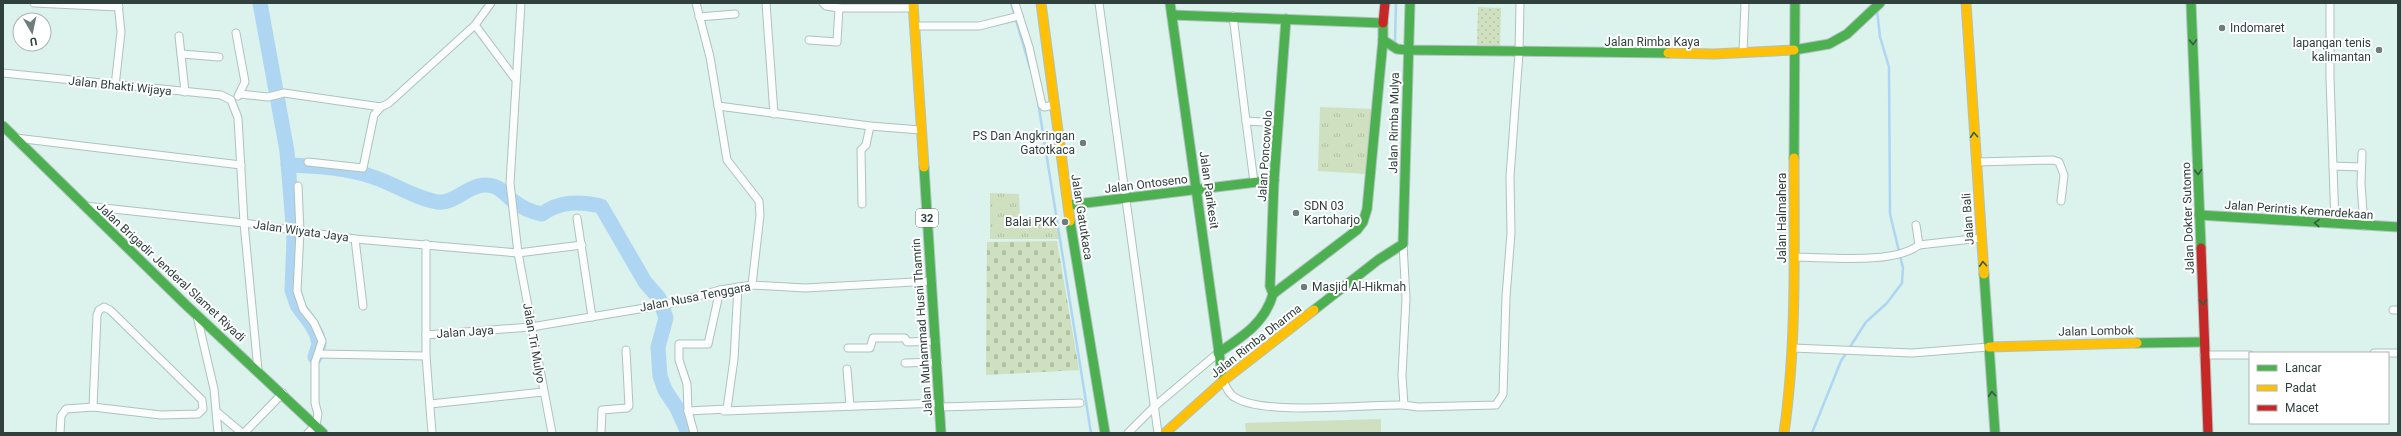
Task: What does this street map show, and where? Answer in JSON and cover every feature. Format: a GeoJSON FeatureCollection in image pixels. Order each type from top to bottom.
{"type":"FeatureCollection","features":[{"type":"Feature","properties":{"kind":"main road","name":"Jalan Gatutkaca"},"geometry":{"type":"LineString","coordinates":[[1041,3],[1069,206],[1105,433]]}},
{"type":"Feature","properties":{"kind":"main road","name":"Jalan Parikesit"},"geometry":{"type":"LineString","coordinates":[[1170,3],[1223,381]]}},
{"type":"Feature","properties":{"kind":"main road"},"geometry":{"type":"LineString","coordinates":[[1218,353],[1261,322],[1271,308],[1273,294],[1357,230],[1363,222],[1368,209],[1385,3]]}},
{"type":"Feature","properties":{"kind":"main road","name":"Jalan Rimba Mulya"},"geometry":{"type":"LineString","coordinates":[[1403,244],[1410,3]]}},
{"type":"Feature","properties":{"kind":"main road","name":"Jalan Halmahera"},"geometry":{"type":"LineString","coordinates":[[1784,433],[1791,384],[1793,348],[1795,3]]}},
{"type":"Feature","properties":{"kind":"main road","name":"Jalan Rimba Kaya"},"geometry":{"type":"LineString","coordinates":[[1383,40],[1396,49],[1520,53],[1743,53],[1794,50],[1829,44],[1847,34],[1865,19],[1880,3]]}},
{"type":"Feature","properties":{"kind":"main road","name":"Jalan Bali"},"geometry":{"type":"LineString","coordinates":[[1966,3],[1995,433]]}},
{"type":"Feature","properties":{"kind":"main road","name":"Jalan Dokter Sutomo"},"geometry":{"type":"LineString","coordinates":[[2191,3],[2208,433]]}},
{"type":"Feature","properties":{"kind":"main road","name":"Jalan Muhammad Husni Thamrin"},"geometry":{"type":"LineString","coordinates":[[913,6],[920,130],[941,405],[941,433]]}},
{"type":"Feature","properties":{"kind":"main road"},"geometry":{"type":"LineString","coordinates":[[1172,15],[1233,16],[1384,23]]}},
{"type":"Feature","properties":{"kind":"main road","name":"Jalan Poncowolo"},"geometry":{"type":"LineString","coordinates":[[1273,294],[1270,286],[1274,180],[1286,19]]}},
{"type":"Feature","properties":{"kind":"main road","name":"Jalan Brigadir Jenderal Slamet Riyadi"},"geometry":{"type":"LineString","coordinates":[[3,126],[196,314],[283,393],[323,433]]}},
{"type":"Feature","properties":{"kind":"main road","name":"Jalan Ontoseno"},"geometry":{"type":"LineString","coordinates":[[1069,206],[1274,180]]}},
{"type":"Feature","properties":{"kind":"main road","name":"Jalan Perintis Kemerdekaan"},"geometry":{"type":"LineString","coordinates":[[2199,215],[2398,228]]}},
{"type":"Feature","properties":{"kind":"main road","name":"Jalan Rimba Dharma"},"geometry":{"type":"LineString","coordinates":[[1165,433],[1223,381],[1378,260],[1403,244]]}},
{"type":"Feature","properties":{"kind":"main road","name":"Jalan Lombok"},"geometry":{"type":"LineString","coordinates":[[1989,347],[2082,343],[2204,342]]}},
{"type":"Feature","properties":{"kind":"street"},"geometry":{"type":"LineString","coordinates":[[34,3],[119,5],[120,44],[115,86]]}},
{"type":"Feature","properties":{"kind":"street"},"geometry":{"type":"LineString","coordinates":[[240,94],[268,97],[284,93],[380,106],[389,103],[475,25],[491,3]]}},
{"type":"Feature","properties":{"kind":"street","name":"Jalan Tri Mulyo"},"geometry":{"type":"LineString","coordinates":[[521,3],[510,191],[518,253],[543,392],[552,433]]}},
{"type":"Feature","properties":{"kind":"street"},"geometry":{"type":"LineString","coordinates":[[696,3],[710,57],[727,160],[759,201],[760,215],[752,285]]}},
{"type":"Feature","properties":{"kind":"street"},"geometry":{"type":"LineString","coordinates":[[766,3],[774,114]]}},
{"type":"Feature","properties":{"kind":"street"},"geometry":{"type":"LineString","coordinates":[[823,3],[826,6],[840,8],[913,6]]}},
{"type":"Feature","properties":{"kind":"street"},"geometry":{"type":"LineString","coordinates":[[1015,3],[1016,16],[1029,47],[1042,105],[1044,107],[1054,105]]}},
{"type":"Feature","properties":{"kind":"street"},"geometry":{"type":"LineString","coordinates":[[1099,3],[1125,198],[1156,406],[1158,433]]}},
{"type":"Feature","properties":{"kind":"street"},"geometry":{"type":"LineString","coordinates":[[1223,381],[1230,394],[1235,398],[1261,406],[1496,405],[1503,394],[1506,297],[1511,233],[1510,177],[1520,53],[1520,3]]}},
{"type":"Feature","properties":{"kind":"street"},"geometry":{"type":"LineString","coordinates":[[1743,53],[1745,3]]}},
{"type":"Feature","properties":{"kind":"street"},"geometry":{"type":"LineString","coordinates":[[2330,3],[2335,224]]}},
{"type":"Feature","properties":{"kind":"street"},"geometry":{"type":"LineString","coordinates":[[809,40],[837,42],[840,8]]}},
{"type":"Feature","properties":{"kind":"street"},"geometry":{"type":"LineString","coordinates":[[699,17],[735,14]]}},
{"type":"Feature","properties":{"kind":"street"},"geometry":{"type":"LineString","coordinates":[[914,26],[979,26],[1016,16]]}},
{"type":"Feature","properties":{"kind":"street"},"geometry":{"type":"LineString","coordinates":[[1233,16],[1254,182]]}},
{"type":"Feature","properties":{"kind":"street"},"geometry":{"type":"LineString","coordinates":[[475,25],[516,80]]}},
{"type":"Feature","properties":{"kind":"street"},"geometry":{"type":"LineString","coordinates":[[236,33],[245,82],[234,103],[238,118],[244,224],[258,370]]}},
{"type":"Feature","properties":{"kind":"street"},"geometry":{"type":"LineString","coordinates":[[179,36],[185,92]]}},
{"type":"Feature","properties":{"kind":"street"},"geometry":{"type":"LineString","coordinates":[[182,54],[219,57]]}},
{"type":"Feature","properties":{"kind":"street","name":"Jalan Bhakti Wijaya"},"geometry":{"type":"LineString","coordinates":[[3,73],[115,86],[221,95],[228,97],[234,103]]}},
{"type":"Feature","properties":{"kind":"street"},"geometry":{"type":"LineString","coordinates":[[308,162],[362,168],[374,115],[380,106]]}},
{"type":"Feature","properties":{"kind":"street"},"geometry":{"type":"LineString","coordinates":[[718,106],[870,126],[920,130]]}},
{"type":"Feature","properties":{"kind":"street"},"geometry":{"type":"LineString","coordinates":[[1246,121],[1279,123]]}},
{"type":"Feature","properties":{"kind":"street"},"geometry":{"type":"LineString","coordinates":[[862,204],[862,150],[866,145],[870,126]]}},
{"type":"Feature","properties":{"kind":"street"},"geometry":{"type":"LineString","coordinates":[[16,138],[241,165]]}},
{"type":"Feature","properties":{"kind":"street"},"geometry":{"type":"LineString","coordinates":[[2362,153],[2361,167],[2364,226]]}},
{"type":"Feature","properties":{"kind":"street"},"geometry":{"type":"LineString","coordinates":[[1976,162],[2053,160],[2059,162],[2064,175],[2061,201]]}},
{"type":"Feature","properties":{"kind":"street"},"geometry":{"type":"LineString","coordinates":[[2333,166],[2361,167]]}},
{"type":"Feature","properties":{"kind":"street"},"geometry":{"type":"LineString","coordinates":[[298,186],[299,232],[297,291],[303,309],[314,323],[322,341],[319,354],[315,362],[314,371],[315,403],[318,414],[316,425],[308,433]]}},
{"type":"Feature","properties":{"kind":"street","name":"Jalan Wiyata Jaya"},"geometry":{"type":"LineString","coordinates":[[85,206],[287,229],[299,232],[355,239],[518,253],[582,245]]}},
{"type":"Feature","properties":{"kind":"street"},"geometry":{"type":"LineString","coordinates":[[577,218],[592,317]]}},
{"type":"Feature","properties":{"kind":"street"},"geometry":{"type":"LineString","coordinates":[[1916,225],[1919,244]]}},
{"type":"Feature","properties":{"kind":"street"},"geometry":{"type":"LineString","coordinates":[[1794,257],[1894,256],[1903,254],[1919,244],[1981,238]]}},
{"type":"Feature","properties":{"kind":"street"},"geometry":{"type":"LineString","coordinates":[[355,239],[363,306]]}},
{"type":"Feature","properties":{"kind":"street"},"geometry":{"type":"LineString","coordinates":[[426,244],[426,335]]}},
{"type":"Feature","properties":{"kind":"street"},"geometry":{"type":"LineString","coordinates":[[1403,244],[1406,300],[1402,375],[1404,405]]}},
{"type":"Feature","properties":{"kind":"street","name":"Jalan Nusa Tenggara"},"geometry":{"type":"LineString","coordinates":[[531,327],[669,304],[720,290],[752,285],[806,288],[932,281]]}},
{"type":"Feature","properties":{"kind":"street"},"geometry":{"type":"LineString","coordinates":[[724,411],[727,409],[734,359],[738,287]]}},
{"type":"Feature","properties":{"kind":"street"},"geometry":{"type":"LineString","coordinates":[[694,433],[688,411],[687,384],[680,360],[679,344],[708,344],[720,290]]}},
{"type":"Feature","properties":{"kind":"street"},"geometry":{"type":"LineString","coordinates":[[60,433],[61,416],[66,409],[93,407],[161,415],[198,414],[203,409],[202,400],[110,310],[104,307],[99,310],[98,315],[93,407]]}},
{"type":"Feature","properties":{"kind":"street"},"geometry":{"type":"LineString","coordinates":[[196,314],[214,389],[218,433]]}},
{"type":"Feature","properties":{"kind":"street","name":"Jalan Jaya"},"geometry":{"type":"LineString","coordinates":[[432,433],[426,356],[426,335],[531,327]]}},
{"type":"Feature","properties":{"kind":"street"},"geometry":{"type":"LineString","coordinates":[[848,348],[870,348],[873,338],[905,338],[907,342],[936,341]]}},
{"type":"Feature","properties":{"kind":"street"},"geometry":{"type":"LineString","coordinates":[[1793,348],[1852,349],[1912,353],[1989,347]]}},
{"type":"Feature","properties":{"kind":"street"},"geometry":{"type":"LineString","coordinates":[[601,433],[602,410],[627,408],[629,406],[626,350]]}},
{"type":"Feature","properties":{"kind":"street"},"geometry":{"type":"LineString","coordinates":[[1128,433],[1156,406],[1218,353]]}},
{"type":"Feature","properties":{"kind":"street"},"geometry":{"type":"LineString","coordinates":[[319,354],[426,356]]}},
{"type":"Feature","properties":{"kind":"street"},"geometry":{"type":"LineString","coordinates":[[2204,355],[2249,355]]}},
{"type":"Feature","properties":{"kind":"street"},"geometry":{"type":"LineString","coordinates":[[905,363],[938,362]]}},
{"type":"Feature","properties":{"kind":"street"},"geometry":{"type":"LineString","coordinates":[[847,369],[850,406]]}},
{"type":"Feature","properties":{"kind":"street"},"geometry":{"type":"LineString","coordinates":[[430,404],[543,392]]}},
{"type":"Feature","properties":{"kind":"street"},"geometry":{"type":"LineString","coordinates":[[217,412],[242,433],[248,431],[283,393]]}},
{"type":"Feature","properties":{"kind":"street"},"geometry":{"type":"LineString","coordinates":[[688,411],[850,406],[1080,403]]}},
{"type":"Feature","properties":{"kind":"green space"},"geometry":{"type":"Polygon","coordinates":[[[1478,7],[1501,8],[1500,46],[1477,45],[1478,7]]]}},
{"type":"Feature","properties":{"kind":"green space"},"geometry":{"type":"Polygon","coordinates":[[[1320,107],[1374,109],[1368,174],[1318,171],[1320,107]]]}},
{"type":"Feature","properties":{"kind":"green space"},"geometry":{"type":"Polygon","coordinates":[[[990,193],[1019,194],[1020,218],[1056,218],[1060,239],[990,239],[990,193]]]}},
{"type":"Feature","properties":{"kind":"green space"},"geometry":{"type":"Polygon","coordinates":[[[1057,241],[1079,370],[986,375],[987,242],[1057,241]]]}},
{"type":"Feature","properties":{"kind":"green space"},"geometry":{"type":"Polygon","coordinates":[[[1381,419],[1381,433],[1246,433],[1245,423],[1381,419]]]}},
{"type":"Feature","properties":{"kind":"waterway"},"geometry":{"type":"LineString","coordinates":[[260,3],[287,151],[294,237],[292,290],[297,305],[317,335],[319,344],[315,357]]}},
{"type":"Feature","properties":{"kind":"waterway"},"geometry":{"type":"LineString","coordinates":[[1011,3],[1030,68]]}},
{"type":"Feature","properties":{"kind":"waterway"},"geometry":{"type":"LineString","coordinates":[[1395,41],[1396,3]]}},
{"type":"Feature","properties":{"kind":"waterway"},"geometry":{"type":"LineString","coordinates":[[1812,433],[1841,361],[1866,322],[1887,303],[1902,283],[1903,268],[1890,214],[1889,67],[1880,37],[1877,10]]}},
{"type":"Feature","properties":{"kind":"waterway"},"geometry":{"type":"LineString","coordinates":[[1038,102],[1091,433]]}},
{"type":"Feature","properties":{"kind":"waterway"},"geometry":{"type":"LineString","coordinates":[[288,165],[321,167],[355,172],[384,181],[422,198],[438,202],[445,202],[473,188],[489,185],[498,188],[523,207],[542,214],[563,204],[570,203],[585,203],[601,206],[645,282],[659,298],[666,318],[658,347],[660,376],[665,390],[677,408],[688,433]]}},
{"type":"Feature","properties":{"kind":"traffic: fast"},"geometry":{"type":"LineString","coordinates":[[1170,3],[1223,381]]}},
{"type":"Feature","properties":{"kind":"traffic: fast"},"geometry":{"type":"LineString","coordinates":[[1314,310],[1378,260],[1403,244],[1410,3]]}},
{"type":"Feature","properties":{"kind":"traffic: fast"},"geometry":{"type":"LineString","coordinates":[[1794,158],[1795,3]]}},
{"type":"Feature","properties":{"kind":"traffic: fast"},"geometry":{"type":"LineString","coordinates":[[1794,50],[1829,44],[1847,34],[1880,3]]}},
{"type":"Feature","properties":{"kind":"traffic: fast"},"geometry":{"type":"LineString","coordinates":[[2191,3],[2201,248]]}},
{"type":"Feature","properties":{"kind":"traffic: fast"},"geometry":{"type":"LineString","coordinates":[[1172,15],[1383,23],[1383,40],[1397,49],[1407,50],[1668,53]]}},
{"type":"Feature","properties":{"kind":"traffic: fast"},"geometry":{"type":"LineString","coordinates":[[1273,294],[1270,286],[1274,180],[1286,19]]}},
{"type":"Feature","properties":{"kind":"traffic: fast"},"geometry":{"type":"LineString","coordinates":[[1218,353],[1252,328],[1264,313],[1273,294],[1357,230],[1363,222],[1367,209],[1383,40]]}},
{"type":"Feature","properties":{"kind":"traffic: fast"},"geometry":{"type":"LineString","coordinates":[[3,126],[186,305],[323,433]]}},
{"type":"Feature","properties":{"kind":"traffic: fast"},"geometry":{"type":"LineString","coordinates":[[924,167],[941,433]]}},
{"type":"Feature","properties":{"kind":"traffic: fast"},"geometry":{"type":"LineString","coordinates":[[1069,205],[1274,180]]}},
{"type":"Feature","properties":{"kind":"traffic: fast"},"geometry":{"type":"LineString","coordinates":[[2199,215],[2398,227]]}},
{"type":"Feature","properties":{"kind":"traffic: fast"},"geometry":{"type":"LineString","coordinates":[[1070,221],[1105,433]]}},
{"type":"Feature","properties":{"kind":"traffic: fast"},"geometry":{"type":"LineString","coordinates":[[1984,274],[1995,433]]}},
{"type":"Feature","properties":{"kind":"traffic: fast"},"geometry":{"type":"LineString","coordinates":[[2137,343],[2204,342]]}},
{"type":"Feature","properties":{"kind":"traffic: slow"},"geometry":{"type":"LineString","coordinates":[[913,3],[924,167]]}},
{"type":"Feature","properties":{"kind":"traffic: slow"},"geometry":{"type":"LineString","coordinates":[[1041,3],[1070,221]]}},
{"type":"Feature","properties":{"kind":"traffic: slow"},"geometry":{"type":"LineString","coordinates":[[1966,3],[1984,274]]}},
{"type":"Feature","properties":{"kind":"traffic: slow"},"geometry":{"type":"LineString","coordinates":[[1668,53],[1714,54],[1794,50]]}},
{"type":"Feature","properties":{"kind":"traffic: slow"},"geometry":{"type":"LineString","coordinates":[[1784,433],[1793,330],[1794,158]]}},
{"type":"Feature","properties":{"kind":"traffic: slow"},"geometry":{"type":"LineString","coordinates":[[1165,433],[1223,381],[1314,310]]}},
{"type":"Feature","properties":{"kind":"traffic: slow"},"geometry":{"type":"LineString","coordinates":[[1989,347],[2137,343]]}},
{"type":"Feature","properties":{"kind":"traffic: jam"},"geometry":{"type":"LineString","coordinates":[[1383,23],[1385,3]]}},
{"type":"Feature","properties":{"kind":"traffic: jam"},"geometry":{"type":"LineString","coordinates":[[2201,248],[2208,433]]}},
{"type":"Feature","properties":{"kind":"place","name":"Indomaret"},"geometry":{"type":"Point","coordinates":[2222,28]}},
{"type":"Feature","properties":{"kind":"place","name":"lapangan tenis kalimantan"},"geometry":{"type":"Point","coordinates":[2379,50]}},
{"type":"Feature","properties":{"kind":"place","name":"PS Dan Angkringan Gatotkaca"},"geometry":{"type":"Point","coordinates":[1083,143]}},
{"type":"Feature","properties":{"kind":"place","name":"SDN 03 Kartoharjo"},"geometry":{"type":"Point","coordinates":[1296,213]}},
{"type":"Feature","properties":{"kind":"place","name":"Balai PKK"},"geometry":{"type":"Point","coordinates":[1065,222]}},
{"type":"Feature","properties":{"kind":"place","name":"Masjid Al-Hikmah"},"geometry":{"type":"Point","coordinates":[1304,287]}}]}
